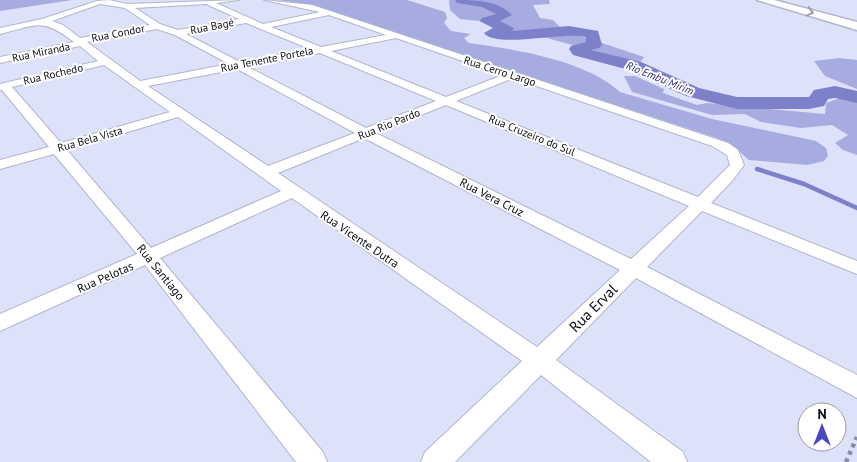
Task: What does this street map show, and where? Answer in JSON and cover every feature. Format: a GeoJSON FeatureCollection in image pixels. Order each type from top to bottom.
{"type":"FeatureCollection","features":[{"type":"Feature","properties":{"kind":"highway"},"geometry":{"type":"LineString","coordinates":[[762,0],[857,26]]}},
{"type":"Feature","properties":{"kind":"street"},"geometry":{"type":"LineString","coordinates":[[0,31],[44,21],[102,1],[127,6],[236,0]]}},
{"type":"Feature","properties":{"kind":"street","name":"Rua Cerro Largo"},"geometry":{"type":"LineString","coordinates":[[267,0],[302,4],[730,150]]}},
{"type":"Feature","properties":{"kind":"street","name":"Rua Cruzeiro do Sul"},"geometry":{"type":"LineString","coordinates":[[208,2],[247,20],[702,203],[857,268]]}},
{"type":"Feature","properties":{"kind":"street","name":"Rua Vera Cruz"},"geometry":{"type":"LineString","coordinates":[[127,6],[157,26],[178,33],[366,134],[633,268],[857,387]]}},
{"type":"Feature","properties":{"kind":"street"},"geometry":{"type":"LineString","coordinates":[[264,26],[329,13]]}},
{"type":"Feature","properties":{"kind":"street","name":"Rua Bagé"},"geometry":{"type":"LineString","coordinates":[[178,33],[247,20]]}},
{"type":"Feature","properties":{"kind":"street","name":"Rua Vicente Dutra"},"geometry":{"type":"LineString","coordinates":[[44,21],[60,27],[106,62],[267,172],[292,192],[540,362],[673,462]]}},
{"type":"Feature","properties":{"kind":"street","name":"Rua Condor"},"geometry":{"type":"LineString","coordinates":[[81,42],[157,26]]}},
{"type":"Feature","properties":{"kind":"street","name":"Rua Tenente Portela"},"geometry":{"type":"LineString","coordinates":[[140,84],[395,36]]}},
{"type":"Feature","properties":{"kind":"street","name":"Rua Miranda"},"geometry":{"type":"LineString","coordinates":[[0,60],[81,42]]}},
{"type":"Feature","properties":{"kind":"street","name":"Rua Rochedo"},"geometry":{"type":"LineString","coordinates":[[3,86],[106,62]]}},
{"type":"Feature","properties":{"kind":"street","name":"Rua Rio Pardo"},"geometry":{"type":"LineString","coordinates":[[267,172],[511,75]]}},
{"type":"Feature","properties":{"kind":"street","name":"Rua Santiago"},"geometry":{"type":"LineString","coordinates":[[3,86],[59,148],[149,257],[313,462]]}},
{"type":"Feature","properties":{"kind":"street","name":"Rua Bela Vista"},"geometry":{"type":"LineString","coordinates":[[0,165],[180,113]]}},
{"type":"Feature","properties":{"kind":"street","name":"Rua Erval"},"geometry":{"type":"LineString","coordinates":[[435,462],[540,362],[633,268],[727,178],[737,165],[736,156],[730,150]]}},
{"type":"Feature","properties":{"kind":"street","name":"Rua Pelotas"},"geometry":{"type":"LineString","coordinates":[[0,323],[292,192]]}},
{"type":"Feature","properties":{"kind":"path"},"geometry":{"type":"LineString","coordinates":[[846,462],[857,437]]}},
{"type":"Feature","properties":{"kind":"shaded area"},"geometry":{"type":"Polygon","coordinates":[[[0,0],[72,0],[0,11],[0,0]]]}},
{"type":"Feature","properties":{"kind":"shaded area"},"geometry":{"type":"Polygon","coordinates":[[[277,0],[407,0],[445,12],[447,18],[444,23],[451,31],[471,34],[464,38],[469,43],[549,58],[588,72],[606,81],[620,92],[712,119],[816,141],[826,148],[828,156],[824,161],[807,165],[749,160],[733,146],[717,138],[306,4],[277,0]]]}},
{"type":"Feature","properties":{"kind":"shaded area"},"geometry":{"type":"Polygon","coordinates":[[[449,0],[549,0],[550,4],[533,5],[540,18],[553,20],[563,30],[644,57],[639,64],[547,38],[509,35],[479,21],[460,19],[450,10],[449,0]]]}},
{"type":"Feature","properties":{"kind":"shaded area"},"geometry":{"type":"Polygon","coordinates":[[[839,58],[857,60],[857,89],[825,76],[814,61],[839,58]]]}},
{"type":"Feature","properties":{"kind":"shaded area"},"geometry":{"type":"Polygon","coordinates":[[[624,76],[635,76],[664,89],[663,93],[697,105],[707,103],[825,114],[826,103],[857,92],[857,155],[843,150],[835,143],[848,135],[832,125],[801,128],[761,122],[745,114],[712,115],[632,92],[624,76]]]}},
{"type":"Feature","properties":{"kind":"waterway","name":"Rio Embu Mirim"},"geometry":{"type":"LineString","coordinates":[[461,0],[496,8],[505,15],[487,21],[507,28],[491,33],[493,34],[518,35],[556,30],[581,31],[593,34],[594,45],[577,49],[579,52],[635,66],[693,92],[737,103],[809,103],[817,102],[821,94],[835,92],[857,97]]}},
{"type":"Feature","properties":{"kind":"waterway"},"geometry":{"type":"LineString","coordinates":[[757,169],[804,184],[857,208]]}}]}
